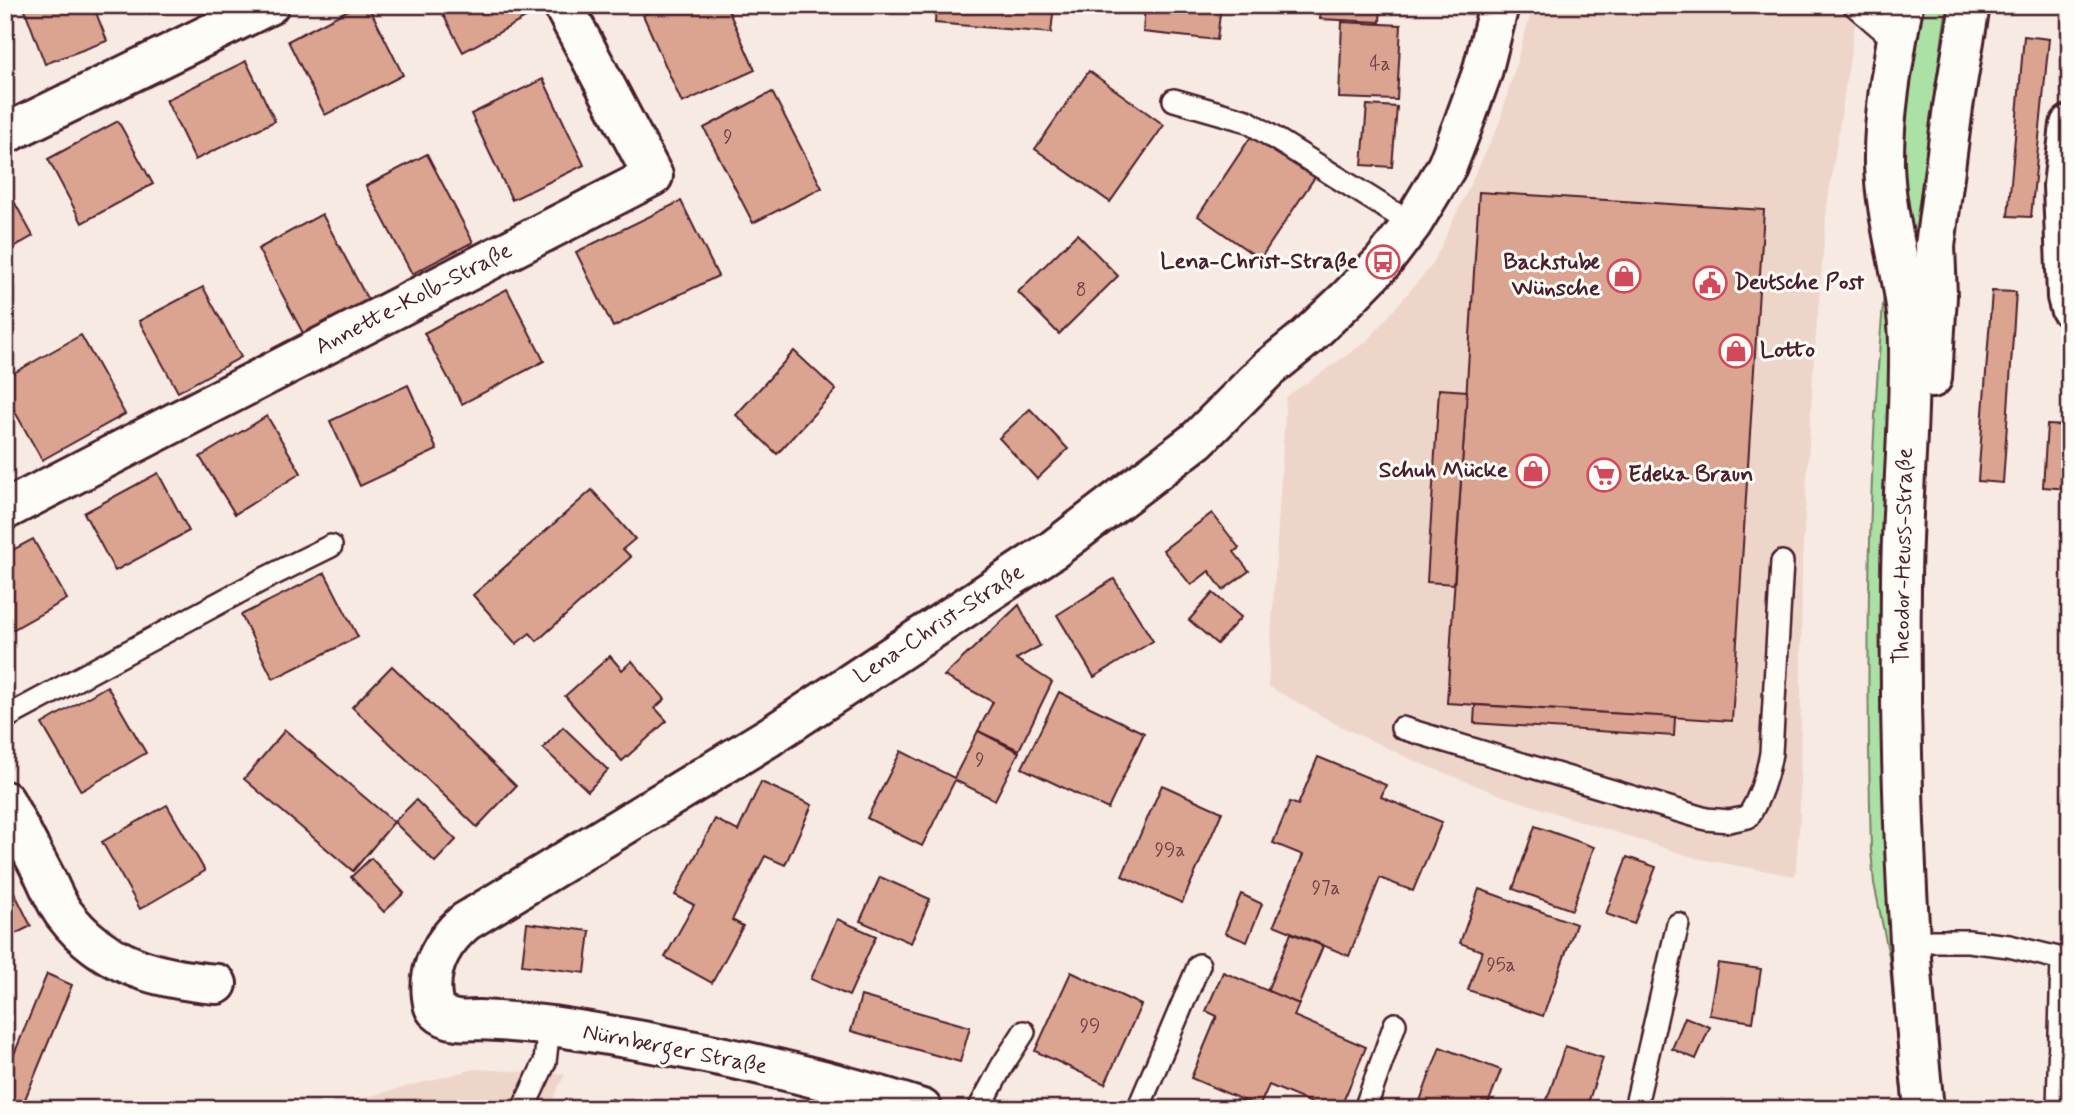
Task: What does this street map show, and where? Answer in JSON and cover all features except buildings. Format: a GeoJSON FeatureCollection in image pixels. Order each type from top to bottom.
{"type":"FeatureCollection","features":[{"type":"Feature","properties":{"kind":"street"},"geometry":{"type":"LineString","coordinates":[[5,134],[269,5]]}},
{"type":"Feature","properties":{"kind":"street","name":"Annette-Kolb-Straße"},"geometry":{"type":"LineString","coordinates":[[5,510],[653,176],[563,5]]}},
{"type":"Feature","properties":{"kind":"street","name":"Lena-Christ-Straße"},"geometry":{"type":"LineString","coordinates":[[433,1000],[432,979],[441,950],[465,922],[769,737],[1054,549],[1197,440],[1268,369],[1347,299],[1383,262],[1412,224],[1447,166],[1482,73],[1499,5]]}},
{"type":"Feature","properties":{"kind":"street","name":"Theodor-Heuss-Straße"},"geometry":{"type":"LineString","coordinates":[[1903,5],[1888,109],[1884,165],[1890,222],[1909,329],[1901,588],[1903,730],[1910,942],[1924,1109]]}},
{"type":"Feature","properties":{"kind":"street","name":"Theodor-Heuss-Straße"},"geometry":{"type":"LineString","coordinates":[[1944,1109],[1931,940],[1922,718],[1923,503],[1937,296],[1935,246],[1953,107],[1970,5]]}},
{"type":"Feature","properties":{"kind":"street"},"geometry":{"type":"LineString","coordinates":[[2070,125],[2063,186],[2067,297],[2070,308]]}},
{"type":"Feature","properties":{"kind":"street"},"geometry":{"type":"LineString","coordinates":[[5,801],[64,915],[90,942],[119,962],[152,974],[186,982],[217,984]]}},
{"type":"Feature","properties":{"kind":"street","name":"Nürnberger Straße"},"geometry":{"type":"LineString","coordinates":[[433,1000],[439,1013],[457,1020],[549,1026],[647,1042],[749,1063],[922,1109]]}},
{"type":"Feature","properties":{"kind":"lane"},"geometry":{"type":"LineString","coordinates":[[1854,5],[1897,43]]}},
{"type":"Feature","properties":{"kind":"lane"},"geometry":{"type":"LineString","coordinates":[[1174,100],[1247,121],[1412,224]]}},
{"type":"Feature","properties":{"kind":"lane"},"geometry":{"type":"LineString","coordinates":[[5,718],[248,587],[331,546]]}},
{"type":"Feature","properties":{"kind":"lane"},"geometry":{"type":"LineString","coordinates":[[1402,728],[1706,819],[1729,821],[1748,817],[1766,781],[1771,753],[1783,562]]}},
{"type":"Feature","properties":{"kind":"lane"},"geometry":{"type":"LineString","coordinates":[[1635,1109],[1678,924]]}},
{"type":"Feature","properties":{"kind":"lane"},"geometry":{"type":"LineString","coordinates":[[1931,940],[2009,946],[2062,959],[2058,1109]]}},
{"type":"Feature","properties":{"kind":"lane"},"geometry":{"type":"LineString","coordinates":[[1138,1109],[1199,965]]}},
{"type":"Feature","properties":{"kind":"lane"},"geometry":{"type":"LineString","coordinates":[[1365,1109],[1395,1024]]}},
{"type":"Feature","properties":{"kind":"lane"},"geometry":{"type":"LineString","coordinates":[[523,1109],[545,1062],[549,1026]]}},
{"type":"Feature","properties":{"kind":"lane"},"geometry":{"type":"LineString","coordinates":[[979,1109],[1024,1032]]}},
{"type":"Feature","properties":{"kind":"shaded area"},"geometry":{"type":"Polygon","coordinates":[[[1533,5],[1858,5],[1827,207],[1814,358],[1802,563],[1800,816],[1795,876],[1695,858],[1503,796],[1417,762],[1338,725],[1268,686],[1286,397],[1366,342],[1432,265],[1499,124],[1533,5]]]}},
{"type":"Feature","properties":{"kind":"shaded area"},"geometry":{"type":"Polygon","coordinates":[[[474,1069],[565,1074],[548,1109],[322,1109],[474,1069]]]}},
{"type":"Feature","properties":{"kind":"green space"},"geometry":{"type":"Polygon","coordinates":[[[1923,5],[1947,5],[1918,210],[1904,354],[1914,1109],[1903,1109],[1889,956],[1874,883],[1871,850],[1870,561],[1875,417],[1886,273],[1923,5]]]}},
{"type":"Feature","properties":{"kind":"place","name":"Lena-Christ-Straße"},"geometry":{"type":"Point","coordinates":[1383,262]}},
{"type":"Feature","properties":{"kind":"place","name":"Backstube Wünsche"},"geometry":{"type":"Point","coordinates":[1624,276]}},
{"type":"Feature","properties":{"kind":"place","name":"Deutsche Post"},"geometry":{"type":"Point","coordinates":[1710,283]}},
{"type":"Feature","properties":{"kind":"place","name":"Lotto"},"geometry":{"type":"Point","coordinates":[1736,351]}},
{"type":"Feature","properties":{"kind":"place","name":"Schuh Mücke"},"geometry":{"type":"Point","coordinates":[1533,471]}},
{"type":"Feature","properties":{"kind":"place","name":"Edeka Braun"},"geometry":{"type":"Point","coordinates":[1604,475]}}]}
